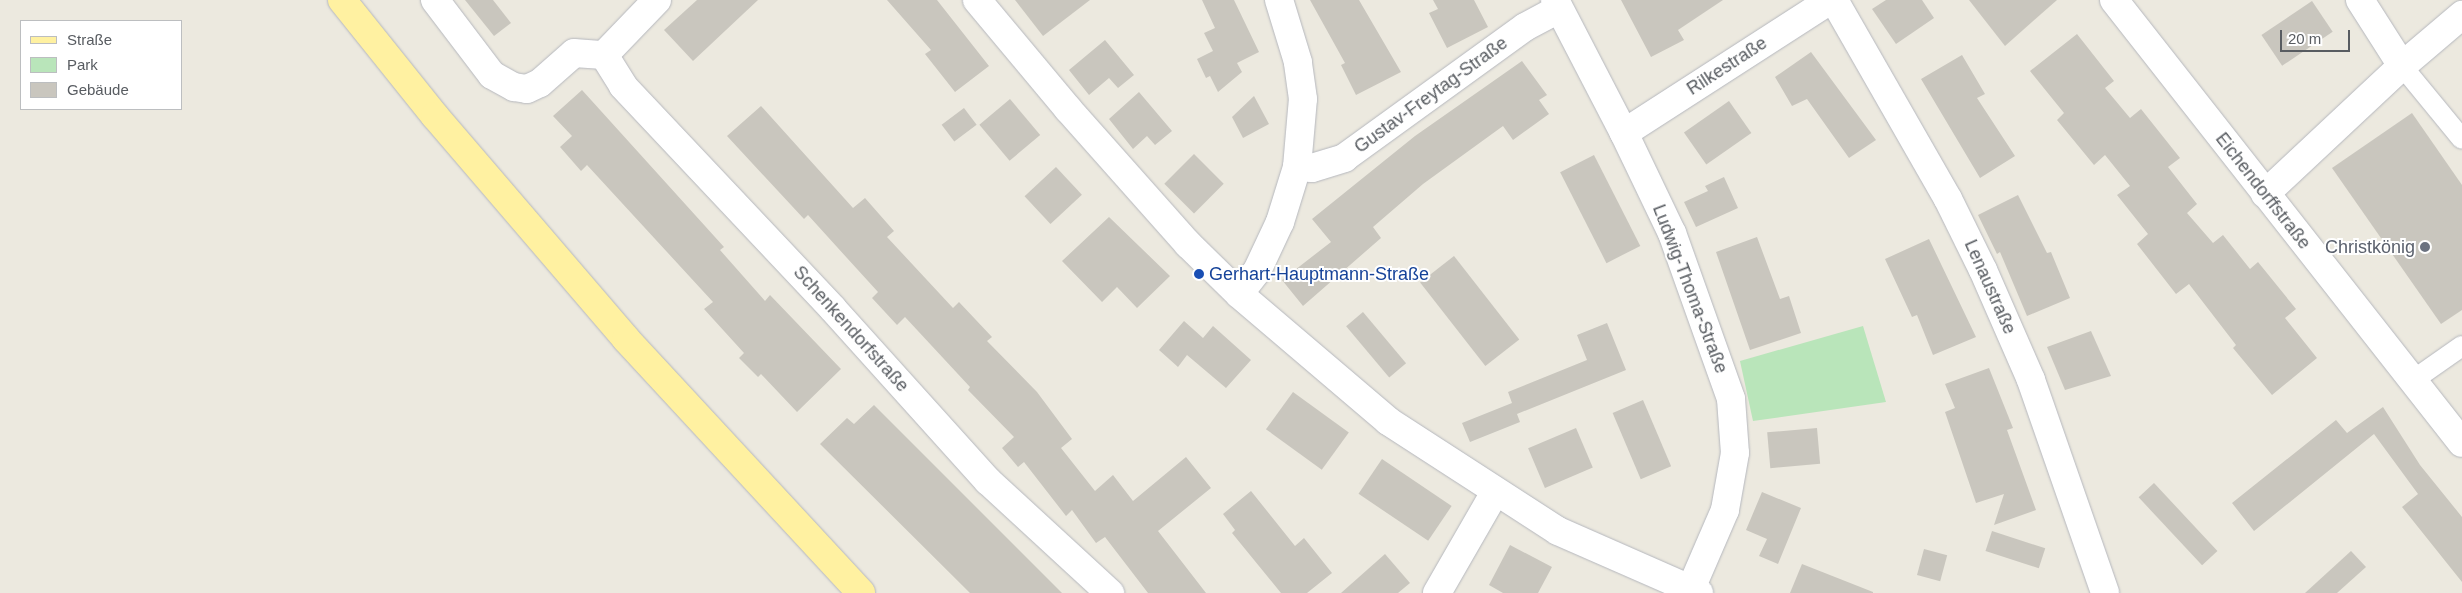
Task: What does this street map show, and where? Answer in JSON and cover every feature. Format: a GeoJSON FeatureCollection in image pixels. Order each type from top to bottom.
{"type":"FeatureCollection","features":[{"type":"Feature","properties":{"kind":"main road"},"geometry":{"type":"LineString","coordinates":[[342,0],[435,116],[626,339],[861,593]]}},
{"type":"Feature","properties":{"kind":"street"},"geometry":{"type":"LineString","coordinates":[[435,0],[492,76],[514,87],[527,89],[540,83],[574,53],[604,55],[657,0]]}},
{"type":"Feature","properties":{"kind":"street"},"geometry":{"type":"LineString","coordinates":[[977,0],[1142,194],[1239,294],[1388,420],[1495,492],[1558,531],[1693,592]]}},
{"type":"Feature","properties":{"kind":"street"},"geometry":{"type":"LineString","coordinates":[[1239,294],[1257,271],[1280,222],[1297,167],[1303,99],[1298,62],[1279,0]]}},
{"type":"Feature","properties":{"kind":"street","name":"Rilkestraße"},"geometry":{"type":"LineString","coordinates":[[1624,133],[1830,0]]}},
{"type":"Feature","properties":{"kind":"street","name":"Lenaustraße"},"geometry":{"type":"LineString","coordinates":[[1834,0],[1940,183],[1983,270],[2038,397],[2105,593]]}},
{"type":"Feature","properties":{"kind":"street","name":"Eichendorffstraße"},"geometry":{"type":"LineString","coordinates":[[2114,0],[2412,382],[2462,443]]}},
{"type":"Feature","properties":{"kind":"street"},"geometry":{"type":"LineString","coordinates":[[2360,0],[2402,66],[2462,139]]}},
{"type":"Feature","properties":{"kind":"street","name":"Gustav-Freytag-Straße"},"geometry":{"type":"LineString","coordinates":[[1297,167],[1312,168],[1344,158],[1557,4]]}},
{"type":"Feature","properties":{"kind":"street","name":"Ludwig-Thoma-Straße"},"geometry":{"type":"LineString","coordinates":[[1557,4],[1624,133],[1672,233],[1731,400],[1735,453],[1730,487],[1717,534],[1693,592]]}},
{"type":"Feature","properties":{"kind":"street"},"geometry":{"type":"LineString","coordinates":[[2265,194],[2402,66],[2462,15]]}},
{"type":"Feature","properties":{"kind":"street","name":"Schenkendorfstraße"},"geometry":{"type":"LineString","coordinates":[[604,55],[624,86],[833,309],[988,481],[1110,593]]}},
{"type":"Feature","properties":{"kind":"street"},"geometry":{"type":"LineString","coordinates":[[2412,382],[2462,346]]}},
{"type":"Feature","properties":{"kind":"street"},"geometry":{"type":"LineString","coordinates":[[1437,593],[1495,492]]}},
{"type":"Feature","properties":{"kind":"green space"},"geometry":{"type":"Polygon","coordinates":[[[1863,326],[1886,402],[1753,421],[1740,361],[1863,326]]]}},
{"type":"Feature","properties":{"kind":"building"},"geometry":{"type":"Polygon","coordinates":[[[465,0],[493,0],[511,23],[494,36],[465,0]]]}},
{"type":"Feature","properties":{"kind":"building"},"geometry":{"type":"Polygon","coordinates":[[[697,0],[758,0],[693,61],[664,30],[697,0]]]}},
{"type":"Feature","properties":{"kind":"building"},"geometry":{"type":"Polygon","coordinates":[[[887,0],[937,0],[989,66],[955,92],[925,54],[931,50],[887,0]]]}},
{"type":"Feature","properties":{"kind":"building"},"geometry":{"type":"Polygon","coordinates":[[[1015,0],[1090,0],[1043,36],[1015,0]]]}},
{"type":"Feature","properties":{"kind":"building"},"geometry":{"type":"Polygon","coordinates":[[[1202,0],[1234,0],[1259,52],[1237,63],[1242,72],[1218,92],[1210,76],[1206,78],[1197,59],[1213,51],[1204,33],[1215,28],[1202,0]]]}},
{"type":"Feature","properties":{"kind":"building"},"geometry":{"type":"Polygon","coordinates":[[[1310,0],[1359,0],[1401,72],[1356,95],[1341,65],[1345,63],[1310,0]]]}},
{"type":"Feature","properties":{"kind":"building"},"geometry":{"type":"Polygon","coordinates":[[[1433,0],[1474,0],[1488,27],[1447,48],[1429,13],[1438,9],[1433,0]]]}},
{"type":"Feature","properties":{"kind":"building"},"geometry":{"type":"Polygon","coordinates":[[[1621,0],[1723,0],[1678,30],[1684,40],[1651,57],[1621,0]]]}},
{"type":"Feature","properties":{"kind":"building"},"geometry":{"type":"Polygon","coordinates":[[[1886,0],[1922,0],[1934,18],[1896,44],[1872,9],[1886,0]]]}},
{"type":"Feature","properties":{"kind":"building"},"geometry":{"type":"Polygon","coordinates":[[[1969,0],[2057,0],[2005,46],[1969,0]]]}},
{"type":"Feature","properties":{"kind":"building"},"geometry":{"type":"Polygon","coordinates":[[[2312,1],[2333,32],[2282,66],[2261,35],[2312,1]]]}},
{"type":"Feature","properties":{"kind":"building"},"geometry":{"type":"Polygon","coordinates":[[[2077,34],[2114,81],[2105,88],[2130,118],[2141,109],[2180,158],[2168,167],[2197,204],[2187,213],[2213,243],[2223,235],[2250,269],[2258,262],[2296,309],[2285,318],[2317,358],[2272,395],[2233,348],[2236,345],[2189,284],[2176,294],[2137,244],[2148,234],[2117,195],[2130,186],[2105,155],[2094,165],[2057,120],[2064,113],[2030,71],[2077,34]]]}},
{"type":"Feature","properties":{"kind":"building"},"geometry":{"type":"Polygon","coordinates":[[[1105,40],[1134,75],[1118,88],[1109,78],[1089,95],[1069,70],[1105,40]]]}},
{"type":"Feature","properties":{"kind":"building"},"geometry":{"type":"Polygon","coordinates":[[[1811,52],[1876,140],[1849,158],[1807,99],[1792,106],[1775,77],[1811,52]]]}},
{"type":"Feature","properties":{"kind":"building"},"geometry":{"type":"Polygon","coordinates":[[[1962,55],[1985,94],[1977,98],[2015,156],[1980,178],[1921,79],[1962,55]]]}},
{"type":"Feature","properties":{"kind":"building"},"geometry":{"type":"Polygon","coordinates":[[[1522,61],[1547,95],[1539,100],[1549,114],[1513,140],[1503,126],[1423,184],[1373,227],[1381,238],[1303,306],[1282,280],[1331,242],[1312,219],[1415,136],[1522,61]]]}},
{"type":"Feature","properties":{"kind":"building"},"geometry":{"type":"Polygon","coordinates":[[[582,90],[724,247],[720,250],[765,301],[770,295],[841,369],[797,412],[761,374],[758,377],[739,358],[744,353],[704,309],[713,302],[587,165],[581,171],[560,147],[572,136],[553,116],[582,90]]]}},
{"type":"Feature","properties":{"kind":"building"},"geometry":{"type":"Polygon","coordinates":[[[1139,92],[1172,131],[1155,145],[1147,136],[1133,149],[1109,119],[1139,92]]]}},
{"type":"Feature","properties":{"kind":"building"},"geometry":{"type":"Polygon","coordinates":[[[1254,96],[1269,124],[1243,138],[1232,117],[1254,96]]]}},
{"type":"Feature","properties":{"kind":"building"},"geometry":{"type":"Polygon","coordinates":[[[1010,99],[1040,135],[1010,161],[979,125],[1010,99]]]}},
{"type":"Feature","properties":{"kind":"building"},"geometry":{"type":"Polygon","coordinates":[[[1729,101],[1751,133],[1706,164],[1684,133],[1729,101]]]}},
{"type":"Feature","properties":{"kind":"building"},"geometry":{"type":"Polygon","coordinates":[[[761,106],[853,208],[865,198],[894,231],[887,237],[953,308],[959,302],[992,337],[987,341],[1037,392],[1072,439],[1061,448],[1095,491],[1113,475],[1133,501],[1186,457],[1211,488],[1158,531],[1206,593],[1148,593],[1105,537],[1096,543],[1072,510],[1066,516],[1024,462],[1018,467],[1002,448],[1014,437],[968,390],[970,387],[905,317],[897,325],[872,298],[878,292],[808,215],[804,219],[727,136],[761,106]]]}},
{"type":"Feature","properties":{"kind":"building"},"geometry":{"type":"Polygon","coordinates":[[[964,108],[977,125],[954,142],[942,125],[964,108]]]}},
{"type":"Feature","properties":{"kind":"building","name":"Christkönig"},"geometry":{"type":"Polygon","coordinates":[[[2412,113],[2462,185],[2462,310],[2441,324],[2332,168],[2412,113]]]}},
{"type":"Feature","properties":{"kind":"building"},"geometry":{"type":"Polygon","coordinates":[[[1194,154],[1224,184],[1194,213],[1164,184],[1194,154]]]}},
{"type":"Feature","properties":{"kind":"building"},"geometry":{"type":"Polygon","coordinates":[[[1594,155],[1640,246],[1606,263],[1560,172],[1594,155]]]}},
{"type":"Feature","properties":{"kind":"building"},"geometry":{"type":"Polygon","coordinates":[[[1056,167],[1082,195],[1050,224],[1025,196],[1056,167]]]}},
{"type":"Feature","properties":{"kind":"building"},"geometry":{"type":"Polygon","coordinates":[[[1724,177],[1738,208],[1696,227],[1684,202],[1708,191],[1705,186],[1724,177]]]}},
{"type":"Feature","properties":{"kind":"building"},"geometry":{"type":"Polygon","coordinates":[[[2018,195],[2047,253],[2051,252],[2070,298],[2027,316],[2000,252],[1997,254],[1978,215],[2018,195]]]}},
{"type":"Feature","properties":{"kind":"building"},"geometry":{"type":"Polygon","coordinates":[[[1109,217],[1170,276],[1137,308],[1117,287],[1102,302],[1062,261],[1109,217]]]}},
{"type":"Feature","properties":{"kind":"building"},"geometry":{"type":"Polygon","coordinates":[[[1757,237],[1780,299],[1789,296],[1801,333],[1750,350],[1716,252],[1757,237]]]}},
{"type":"Feature","properties":{"kind":"building"},"geometry":{"type":"Polygon","coordinates":[[[1929,239],[1976,337],[1933,355],[1917,315],[1912,317],[1885,259],[1929,239]]]}},
{"type":"Feature","properties":{"kind":"building"},"geometry":{"type":"Polygon","coordinates":[[[1454,256],[1519,340],[1485,366],[1420,282],[1454,256]]]}},
{"type":"Feature","properties":{"kind":"building"},"geometry":{"type":"Polygon","coordinates":[[[1363,312],[1406,363],[1389,377],[1346,326],[1363,312]]]}},
{"type":"Feature","properties":{"kind":"building"},"geometry":{"type":"Polygon","coordinates":[[[1184,321],[1203,338],[1213,326],[1251,360],[1226,388],[1187,355],[1178,367],[1159,350],[1184,321]]]}},
{"type":"Feature","properties":{"kind":"building"},"geometry":{"type":"Polygon","coordinates":[[[1607,323],[1626,370],[1517,414],[1520,422],[1470,442],[1462,423],[1512,403],[1508,392],[1587,360],[1577,335],[1607,323]]]}},
{"type":"Feature","properties":{"kind":"building"},"geometry":{"type":"Polygon","coordinates":[[[2091,331],[2111,376],[2065,390],[2047,347],[2091,331]]]}},
{"type":"Feature","properties":{"kind":"building"},"geometry":{"type":"Polygon","coordinates":[[[1989,368],[2013,428],[2007,430],[2036,510],[1994,525],[2004,494],[1976,503],[1945,412],[1955,408],[1945,384],[1989,368]]]}},
{"type":"Feature","properties":{"kind":"building"},"geometry":{"type":"Polygon","coordinates":[[[1293,392],[1349,433],[1322,470],[1266,429],[1293,392]]]}},
{"type":"Feature","properties":{"kind":"building"},"geometry":{"type":"Polygon","coordinates":[[[1643,400],[1671,466],[1641,479],[1613,413],[1643,400]]]}},
{"type":"Feature","properties":{"kind":"building"},"geometry":{"type":"Polygon","coordinates":[[[874,405],[1062,593],[970,593],[820,444],[847,418],[854,424],[874,405]]]}},
{"type":"Feature","properties":{"kind":"building"},"geometry":{"type":"Polygon","coordinates":[[[2383,407],[2420,465],[2462,517],[2462,582],[2402,507],[2418,494],[2374,434],[2254,531],[2232,503],[2336,420],[2347,433],[2383,407]]]}},
{"type":"Feature","properties":{"kind":"building"},"geometry":{"type":"Polygon","coordinates":[[[1576,428],[1593,468],[1545,488],[1528,448],[1576,428]]]}},
{"type":"Feature","properties":{"kind":"building"},"geometry":{"type":"Polygon","coordinates":[[[1817,428],[1820,464],[1770,468],[1767,432],[1817,428]]]}},
{"type":"Feature","properties":{"kind":"building"},"geometry":{"type":"Polygon","coordinates":[[[1382,459],[1452,506],[1428,541],[1359,494],[1382,459]]]}},
{"type":"Feature","properties":{"kind":"building"},"geometry":{"type":"Polygon","coordinates":[[[2154,483],[2217,551],[2202,565],[2139,497],[2154,483]]]}},
{"type":"Feature","properties":{"kind":"building"},"geometry":{"type":"Polygon","coordinates":[[[1251,491],[1295,546],[1304,538],[1332,573],[1307,593],[1281,593],[1232,533],[1235,530],[1223,514],[1251,491]]]}},
{"type":"Feature","properties":{"kind":"building"},"geometry":{"type":"Polygon","coordinates":[[[1762,492],[1801,508],[1778,564],[1759,556],[1767,539],[1746,530],[1762,492]]]}},
{"type":"Feature","properties":{"kind":"building"},"geometry":{"type":"Polygon","coordinates":[[[1992,531],[2045,548],[2039,568],[1986,551],[1992,531]]]}},
{"type":"Feature","properties":{"kind":"building"},"geometry":{"type":"Polygon","coordinates":[[[1510,545],[1552,567],[1538,593],[1503,593],[1489,585],[1510,545]]]}},
{"type":"Feature","properties":{"kind":"building"},"geometry":{"type":"Polygon","coordinates":[[[1924,549],[1947,555],[1940,581],[1917,575],[1924,549]]]}},
{"type":"Feature","properties":{"kind":"building"},"geometry":{"type":"Polygon","coordinates":[[[2351,551],[2366,567],[2337,593],[2305,593],[2351,551]]]}},
{"type":"Feature","properties":{"kind":"building"},"geometry":{"type":"Polygon","coordinates":[[[1385,554],[1410,583],[1398,593],[1341,593],[1385,554]]]}},
{"type":"Feature","properties":{"kind":"building"},"geometry":{"type":"Polygon","coordinates":[[[1802,564],[1873,592],[1873,593],[1790,593],[1802,564]]]}},
{"type":"Feature","properties":{"kind":"place","name":"Christkönig"},"geometry":{"type":"Point","coordinates":[2425,247]}},
{"type":"Feature","properties":{"kind":"place","name":"Gerhart-Hauptmann-Straße"},"geometry":{"type":"Point","coordinates":[1199,274]}}]}
